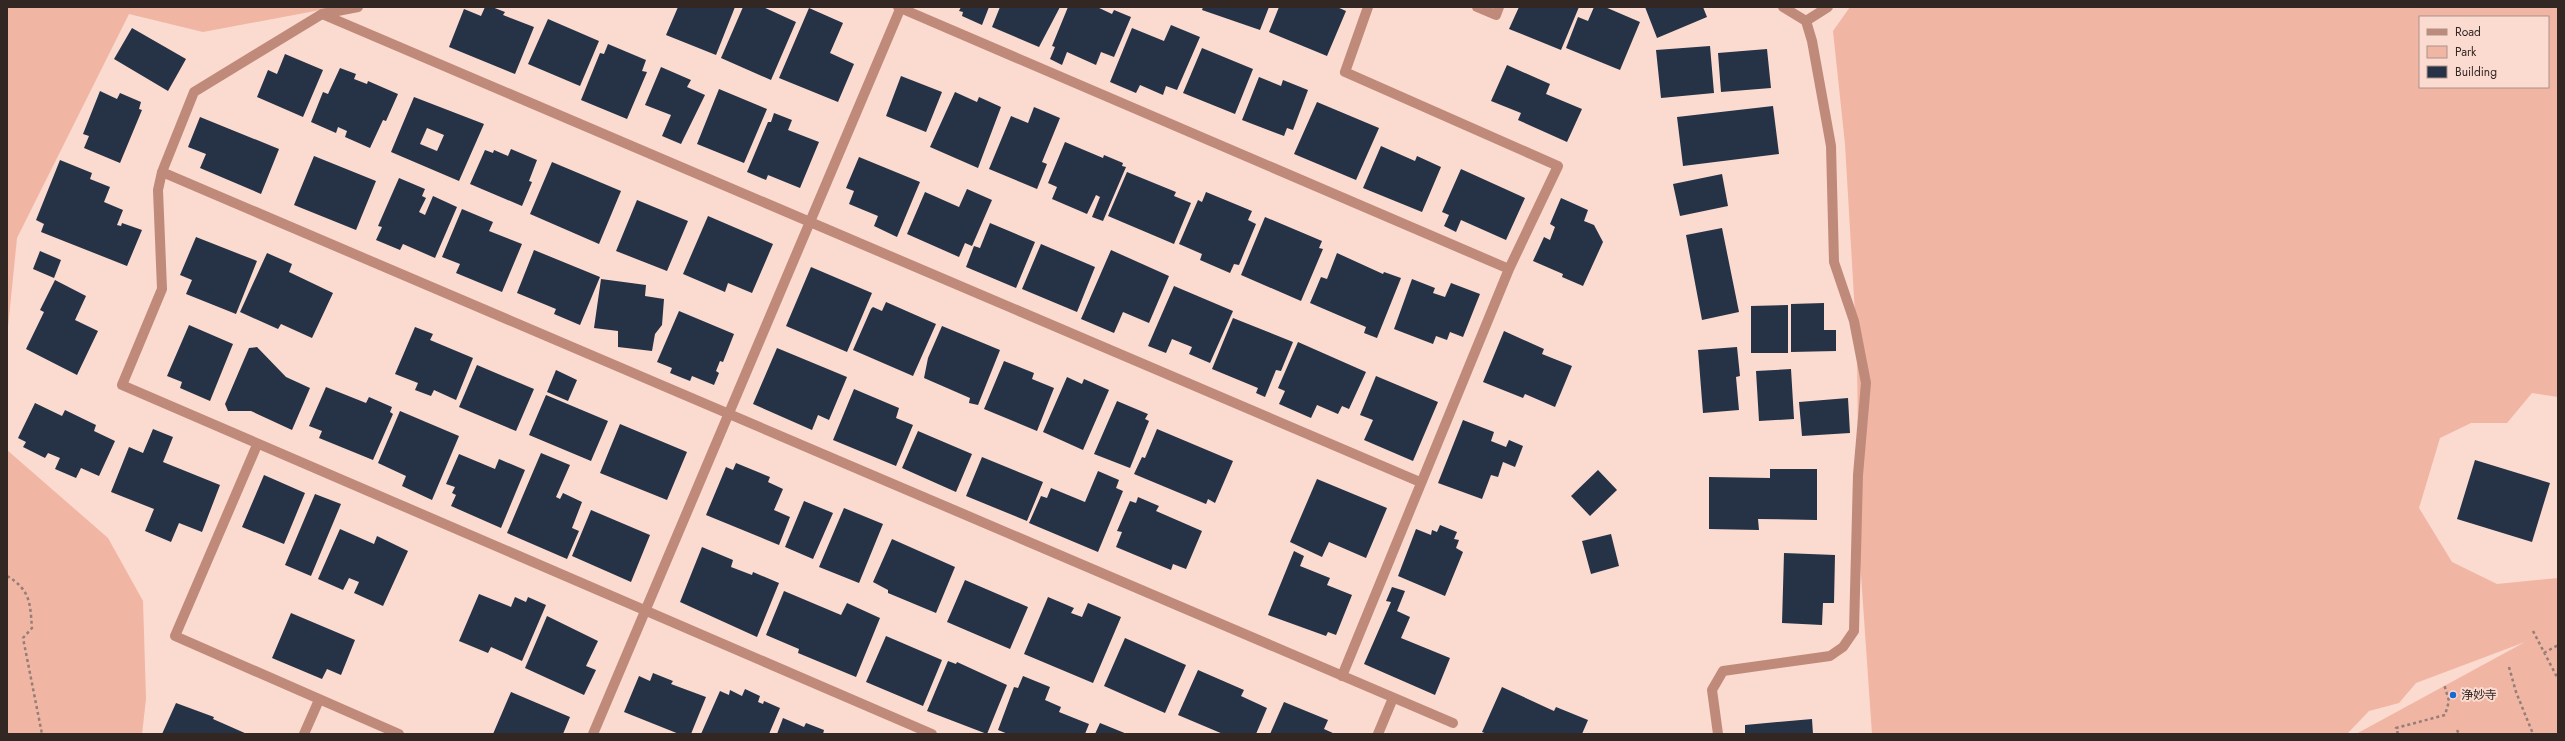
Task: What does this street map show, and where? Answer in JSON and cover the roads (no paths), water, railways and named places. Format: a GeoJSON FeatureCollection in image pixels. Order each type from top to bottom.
{"type":"FeatureCollection","features":[{"type":"Feature","properties":{"kind":"street"},"geometry":{"type":"LineString","coordinates":[[358,7],[322,14],[194,92],[162,172],[158,190],[162,289],[122,385],[257,445],[932,734]]}},
{"type":"Feature","properties":{"kind":"street"},"geometry":{"type":"LineString","coordinates":[[593,734],[900,7],[1509,269]]}},
{"type":"Feature","properties":{"kind":"street"},"geometry":{"type":"LineString","coordinates":[[1342,676],[1420,482],[1509,269],[1558,166],[1345,72],[1368,7]]}},
{"type":"Feature","properties":{"kind":"street"},"geometry":{"type":"LineString","coordinates":[[1476,7],[1496,15],[1499,7]]}},
{"type":"Feature","properties":{"kind":"street"},"geometry":{"type":"LineString","coordinates":[[1718,734],[1712,690],[1723,671],[1830,656],[1843,647],[1854,631],[1858,475],[1866,383],[1854,321],[1834,262],[1831,146],[1812,41],[1806,21],[1783,7]]}},
{"type":"Feature","properties":{"kind":"street"},"geometry":{"type":"LineString","coordinates":[[1806,21],[1828,7]]}},
{"type":"Feature","properties":{"kind":"street"},"geometry":{"type":"LineString","coordinates":[[322,14],[1420,482]]}},
{"type":"Feature","properties":{"kind":"street"},"geometry":{"type":"LineString","coordinates":[[162,172],[1453,723]]}},
{"type":"Feature","properties":{"kind":"street"},"geometry":{"type":"LineString","coordinates":[[257,445],[175,636],[399,734]]}},
{"type":"Feature","properties":{"kind":"street"},"geometry":{"type":"LineString","coordinates":[[1378,734],[1393,698]]}},
{"type":"Feature","properties":{"kind":"street"},"geometry":{"type":"LineString","coordinates":[[304,734],[319,700]]}},
{"type":"Feature","properties":{"kind":"place","name":"浄妙寺"},"geometry":{"type":"Point","coordinates":[2453,695]}}]}
